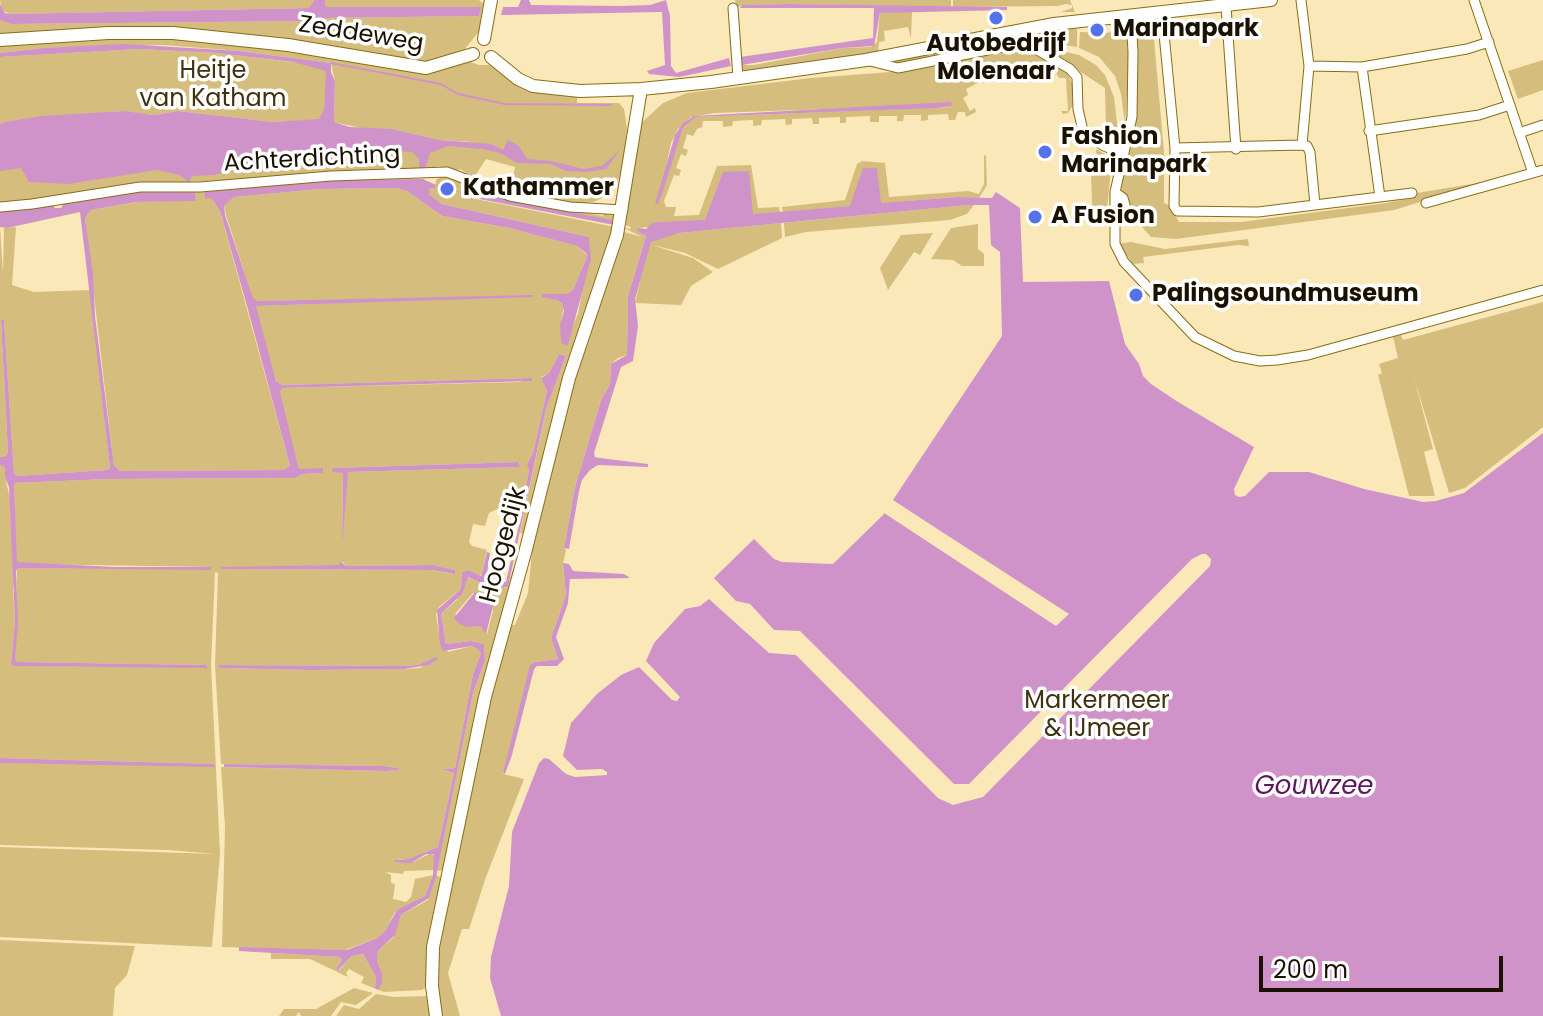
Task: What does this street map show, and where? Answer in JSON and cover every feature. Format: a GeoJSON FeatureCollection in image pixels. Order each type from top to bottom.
{"type":"FeatureCollection","features":[{"type":"Feature","properties":{"kind":"main road"},"geometry":{"type":"LineString","coordinates":[[484,39],[491,0]]}},
{"type":"Feature","properties":{"kind":"main road"},"geometry":{"type":"LineString","coordinates":[[491,57],[518,79],[533,86],[580,91],[641,89],[866,60],[1031,27],[1265,0]]}},
{"type":"Feature","properties":{"kind":"main road","name":"Zeddeweg"},"geometry":{"type":"LineString","coordinates":[[0,40],[108,33],[173,33],[276,44],[426,68],[473,54]]}},
{"type":"Feature","properties":{"kind":"main road"},"geometry":{"type":"LineString","coordinates":[[484,39],[475,42],[473,54],[479,60],[491,57]]}},
{"type":"Feature","properties":{"kind":"main road"},"geometry":{"type":"LineString","coordinates":[[484,39],[493,48],[491,57]]}},
{"type":"Feature","properties":{"kind":"main road","name":"Hoogedijk"},"geometry":{"type":"LineString","coordinates":[[436,1016],[432,986],[433,947],[485,697],[569,378],[610,259],[623,210],[641,89]]}},
{"type":"Feature","properties":{"kind":"street"},"geometry":{"type":"LineString","coordinates":[[1301,0],[1309,66],[1302,145]]}},
{"type":"Feature","properties":{"kind":"street"},"geometry":{"type":"LineString","coordinates":[[1426,203],[1538,171],[1519,133],[1474,0]]}},
{"type":"Feature","properties":{"kind":"street"},"geometry":{"type":"LineString","coordinates":[[1226,6],[1236,149]]}},
{"type":"Feature","properties":{"kind":"street"},"geometry":{"type":"LineString","coordinates":[[733,8],[738,78]]}},
{"type":"Feature","properties":{"kind":"street"},"geometry":{"type":"LineString","coordinates":[[1162,13],[1175,148],[1175,209],[1183,212],[1245,213],[1412,193]]}},
{"type":"Feature","properties":{"kind":"street"},"geometry":{"type":"LineString","coordinates":[[1131,16],[1132,117],[1115,192],[1113,234],[1124,262],[1190,333],[1222,352],[1248,360],[1277,360],[1308,355],[1543,290]]}},
{"type":"Feature","properties":{"kind":"street"},"geometry":{"type":"LineString","coordinates":[[1309,66],[1362,67],[1467,49],[1489,42]]}},
{"type":"Feature","properties":{"kind":"street"},"geometry":{"type":"LineString","coordinates":[[866,60],[898,68],[1017,44],[1029,45],[1068,68],[1078,79],[1078,109],[1083,131],[1104,146],[1124,154]]}},
{"type":"Feature","properties":{"kind":"street"},"geometry":{"type":"LineString","coordinates":[[1362,67],[1380,197]]}},
{"type":"Feature","properties":{"kind":"street"},"geometry":{"type":"LineString","coordinates":[[1369,131],[1479,115],[1510,105]]}},
{"type":"Feature","properties":{"kind":"street"},"geometry":{"type":"LineString","coordinates":[[1519,133],[1543,125]]}},
{"type":"Feature","properties":{"kind":"street"},"geometry":{"type":"LineString","coordinates":[[1175,148],[1307,146],[1315,205]]}},
{"type":"Feature","properties":{"kind":"street","name":"Achterdichting"},"geometry":{"type":"LineString","coordinates":[[0,207],[140,187],[213,186],[331,176],[441,172],[452,173],[510,196],[570,207],[623,210]]}},
{"type":"Feature","properties":{"kind":"street"},"geometry":{"type":"LineString","coordinates":[[1115,192],[1123,198],[1125,205]]}},
{"type":"Feature","properties":{"kind":"green space"},"geometry":{"type":"Polygon","coordinates":[[[0,0],[314,0],[309,8],[10,14],[2,10],[0,0]]]}},
{"type":"Feature","properties":{"kind":"green space"},"geometry":{"type":"Polygon","coordinates":[[[325,0],[479,0],[482,3],[486,0],[481,29],[464,50],[428,64],[289,41],[0,34],[0,20],[11,24],[316,21],[324,38],[329,37],[323,18],[479,16],[480,7],[326,7],[325,0]]]}},
{"type":"Feature","properties":{"kind":"green space"},"geometry":{"type":"Polygon","coordinates":[[[735,0],[951,0],[951,7],[788,4],[742,5],[737,8],[735,0]]]}},
{"type":"Feature","properties":{"kind":"green space"},"geometry":{"type":"Polygon","coordinates":[[[953,0],[1070,0],[1075,12],[1061,12],[1072,8],[1072,5],[1066,4],[953,7],[953,0]]]}},
{"type":"Feature","properties":{"kind":"green space"},"geometry":{"type":"Polygon","coordinates":[[[912,11],[911,38],[908,27],[884,31],[885,41],[879,42],[878,53],[749,73],[740,69],[740,57],[742,65],[754,65],[842,48],[871,47],[877,42],[880,13],[912,11]]]}},
{"type":"Feature","properties":{"kind":"green space"},"geometry":{"type":"Polygon","coordinates":[[[1153,28],[1164,152],[1164,203],[1170,206],[1179,222],[1241,222],[1386,203],[1417,197],[1417,193],[1484,182],[1394,210],[1176,239],[1151,237],[1134,218],[1120,180],[1135,136],[1135,29],[1153,28]]]}},
{"type":"Feature","properties":{"kind":"green space"},"geometry":{"type":"Polygon","coordinates":[[[1077,29],[1077,47],[1027,40],[896,65],[885,61],[1018,34],[1077,29]]]}},
{"type":"Feature","properties":{"kind":"green space"},"geometry":{"type":"Polygon","coordinates":[[[1126,29],[1129,61],[1125,124],[1115,76],[1099,57],[1079,48],[1080,32],[1106,33],[1126,29]]]}},
{"type":"Feature","properties":{"kind":"green space"},"geometry":{"type":"Polygon","coordinates":[[[72,39],[193,39],[288,49],[427,74],[467,61],[491,65],[528,90],[577,97],[577,103],[619,103],[624,109],[627,129],[623,167],[619,179],[604,197],[577,204],[510,192],[515,167],[486,159],[475,176],[460,169],[456,171],[438,166],[151,182],[28,201],[0,202],[0,148],[472,142],[440,140],[392,129],[365,129],[334,122],[335,81],[331,63],[163,45],[43,48],[0,53],[0,45],[72,39]]]}},
{"type":"Feature","properties":{"kind":"green space"},"geometry":{"type":"Polygon","coordinates":[[[1043,47],[1079,55],[1096,65],[1105,75],[1114,97],[1119,140],[1104,141],[1087,126],[1100,134],[1106,126],[1105,88],[1043,47]]]}},
{"type":"Feature","properties":{"kind":"green space"},"geometry":{"type":"Polygon","coordinates":[[[1027,48],[1066,71],[1072,83],[1073,105],[1068,113],[1063,114],[1061,111],[1068,111],[1066,78],[1059,78],[1054,69],[1045,65],[1025,62],[966,89],[968,95],[963,98],[970,111],[975,108],[976,112],[966,117],[965,112],[958,112],[955,120],[949,120],[948,114],[928,115],[928,120],[921,121],[921,115],[904,115],[903,121],[897,121],[897,116],[879,116],[879,122],[870,122],[870,116],[846,117],[846,123],[840,123],[840,117],[819,118],[819,124],[813,124],[812,118],[792,119],[792,124],[786,125],[785,119],[762,120],[761,125],[753,126],[753,120],[733,121],[732,126],[723,127],[723,121],[703,121],[702,127],[693,136],[687,134],[683,148],[688,150],[686,156],[681,154],[676,168],[681,170],[679,176],[674,175],[664,201],[666,207],[676,207],[674,216],[699,215],[717,166],[751,165],[758,208],[779,207],[780,212],[639,228],[637,231],[646,236],[628,296],[627,355],[611,364],[610,384],[601,400],[575,487],[564,548],[566,595],[551,638],[558,659],[536,662],[503,774],[524,779],[469,929],[462,929],[448,973],[460,1016],[441,1016],[435,970],[471,777],[509,625],[515,625],[528,593],[533,541],[563,412],[621,231],[642,237],[622,227],[631,227],[622,224],[639,125],[663,103],[687,93],[891,72],[1027,48]],[[952,107],[715,113],[691,117],[678,129],[671,143],[658,204],[683,128],[696,117],[952,107]]]}},
{"type":"Feature","properties":{"kind":"green space","name":"Heitje van Katham"},"geometry":{"type":"Polygon","coordinates":[[[139,49],[216,53],[324,66],[327,73],[324,109],[320,120],[272,122],[178,111],[154,115],[120,111],[0,125],[0,57],[139,49]]]}},
{"type":"Feature","properties":{"kind":"green space"},"geometry":{"type":"Polygon","coordinates":[[[1543,60],[1543,90],[1518,99],[1508,71],[1543,60]]]}},
{"type":"Feature","properties":{"kind":"green space"},"geometry":{"type":"Polygon","coordinates":[[[1096,149],[1112,158],[1106,221],[1093,226],[1091,176],[1098,174],[1096,149]]]}},
{"type":"Feature","properties":{"kind":"green space"},"geometry":{"type":"Polygon","coordinates":[[[984,155],[987,185],[979,198],[956,197],[783,212],[782,207],[845,200],[857,164],[862,161],[885,163],[889,197],[968,191],[979,194],[984,184],[984,155]]]}},
{"type":"Feature","properties":{"kind":"green space"},"geometry":{"type":"Polygon","coordinates":[[[441,176],[460,181],[465,187],[510,199],[603,216],[604,213],[615,216],[615,223],[512,201],[467,188],[460,194],[615,227],[527,534],[520,533],[546,409],[566,356],[559,354],[549,373],[541,377],[547,391],[533,453],[528,462],[522,512],[499,508],[489,513],[485,526],[473,524],[469,542],[472,546],[487,550],[481,575],[468,570],[462,572],[461,589],[439,607],[436,615],[439,633],[448,652],[472,646],[481,653],[473,674],[455,768],[442,769],[454,773],[438,847],[408,859],[395,859],[413,862],[431,853],[434,855],[434,870],[404,871],[403,874],[385,872],[391,875],[391,883],[395,884],[393,899],[406,902],[411,897],[415,879],[433,875],[425,896],[395,912],[385,931],[377,938],[345,950],[222,947],[225,827],[221,767],[404,769],[384,766],[221,764],[215,665],[218,573],[215,572],[211,665],[220,854],[212,947],[0,937],[0,847],[216,854],[0,845],[0,763],[214,764],[0,758],[0,465],[5,468],[15,518],[14,483],[295,478],[303,474],[323,473],[323,469],[301,469],[298,466],[287,431],[279,392],[281,388],[520,382],[532,378],[282,385],[276,381],[255,306],[534,296],[258,301],[253,299],[226,215],[224,206],[234,197],[320,189],[396,188],[407,191],[442,216],[509,228],[577,246],[587,255],[573,290],[566,294],[542,294],[560,301],[564,306],[561,321],[569,343],[590,264],[589,237],[442,204],[429,194],[429,189],[435,188],[436,180],[441,176]],[[519,462],[333,468],[343,472],[342,549],[347,472],[520,467],[519,462]],[[16,550],[13,666],[208,667],[18,662],[15,659],[17,568],[211,567],[23,564],[16,562],[16,550]],[[343,562],[338,565],[221,569],[432,570],[454,574],[455,570],[433,565],[346,566],[343,562]],[[436,658],[418,665],[219,665],[219,668],[404,669],[420,668],[436,658]]]}},
{"type":"Feature","properties":{"kind":"green space"},"geometry":{"type":"Polygon","coordinates":[[[195,191],[204,192],[205,197],[212,199],[220,211],[290,466],[283,470],[120,471],[114,467],[85,218],[91,210],[136,202],[196,200],[195,191]]]}},
{"type":"Feature","properties":{"kind":"green space"},"geometry":{"type":"Polygon","coordinates":[[[974,205],[967,214],[950,220],[806,232],[785,237],[784,223],[974,205]]]}},
{"type":"Feature","properties":{"kind":"green space"},"geometry":{"type":"Polygon","coordinates":[[[781,223],[782,238],[718,269],[685,253],[652,245],[693,258],[713,272],[691,286],[681,305],[635,303],[647,250],[657,238],[781,223]]]}},
{"type":"Feature","properties":{"kind":"green space"},"geometry":{"type":"Polygon","coordinates":[[[978,224],[978,249],[984,254],[984,266],[962,266],[953,260],[931,259],[951,228],[978,224]]]}},
{"type":"Feature","properties":{"kind":"green space"},"geometry":{"type":"Polygon","coordinates":[[[0,227],[3,273],[4,228],[16,227],[12,285],[34,292],[90,290],[110,468],[107,470],[17,476],[14,473],[4,320],[1,320],[8,452],[5,457],[0,457],[0,227]]]}},
{"type":"Feature","properties":{"kind":"green space"},"geometry":{"type":"Polygon","coordinates":[[[933,233],[920,255],[914,252],[888,290],[880,268],[901,235],[933,233]]]}},
{"type":"Feature","properties":{"kind":"green space"},"geometry":{"type":"Polygon","coordinates":[[[1248,239],[1249,246],[1143,257],[1144,263],[1133,264],[1119,244],[1131,242],[1165,249],[1248,239]]]}},
{"type":"Feature","properties":{"kind":"green space"},"geometry":{"type":"Polygon","coordinates":[[[1543,302],[1543,427],[1465,488],[1449,493],[1414,378],[1433,449],[1424,452],[1435,496],[1409,496],[1378,375],[1382,373],[1379,364],[1398,358],[1393,337],[1401,335],[1403,340],[1543,302]]]}},
{"type":"Feature","properties":{"kind":"green space"},"geometry":{"type":"Polygon","coordinates":[[[513,569],[516,570],[444,870],[437,871],[473,693],[485,661],[484,644],[471,641],[446,644],[441,614],[457,600],[467,577],[483,584],[508,587],[513,569]],[[473,593],[455,614],[474,626],[480,626],[487,634],[492,603],[473,593]]]}},
{"type":"Feature","properties":{"kind":"green space"},"geometry":{"type":"Polygon","coordinates":[[[436,875],[442,878],[426,987],[422,990],[384,992],[361,983],[364,977],[349,969],[346,973],[348,977],[310,959],[271,959],[271,953],[340,957],[342,960],[336,969],[339,970],[352,956],[363,954],[376,977],[375,988],[382,983],[378,951],[393,938],[401,915],[428,900],[436,875]]]}},
{"type":"Feature","properties":{"kind":"green space"},"geometry":{"type":"Polygon","coordinates":[[[0,940],[135,946],[127,975],[115,988],[113,1016],[0,1016],[0,940]]]}},
{"type":"Feature","properties":{"kind":"green space"},"geometry":{"type":"Polygon","coordinates":[[[354,988],[373,993],[356,1005],[341,1002],[331,1016],[301,1016],[299,1012],[296,1016],[279,1016],[284,1009],[316,1009],[354,988]]]}},
{"type":"Feature","properties":{"kind":"green space"},"geometry":{"type":"Polygon","coordinates":[[[376,994],[427,996],[433,1016],[336,1016],[344,1005],[359,1009],[376,994]]]}},
{"type":"Feature","properties":{"kind":"water"},"geometry":{"type":"Polygon","coordinates":[[[314,0],[325,0],[326,7],[481,7],[479,16],[323,18],[329,37],[327,40],[316,21],[11,24],[0,20],[0,4],[5,13],[10,14],[309,8],[314,0]]]}},
{"type":"Feature","properties":{"kind":"water"},"geometry":{"type":"Polygon","coordinates":[[[521,0],[529,0],[531,5],[620,6],[650,5],[666,0],[670,16],[671,66],[676,73],[729,58],[731,66],[679,77],[649,74],[647,71],[665,65],[662,12],[501,15],[503,7],[518,7],[521,0]]]}},
{"type":"Feature","properties":{"kind":"water"},"geometry":{"type":"Polygon","coordinates":[[[742,5],[1007,7],[1007,10],[880,13],[874,46],[842,48],[742,65],[740,57],[873,38],[874,8],[740,8],[742,5]]]}},
{"type":"Feature","properties":{"kind":"water"},"geometry":{"type":"Polygon","coordinates":[[[124,44],[239,51],[331,63],[335,81],[334,122],[350,127],[392,129],[440,140],[491,144],[503,150],[508,140],[519,146],[527,159],[552,161],[583,169],[602,166],[620,150],[606,169],[586,172],[566,171],[551,164],[517,163],[500,153],[448,146],[430,153],[425,170],[419,170],[419,159],[412,152],[390,151],[362,152],[354,157],[257,157],[242,167],[214,175],[192,176],[189,182],[179,175],[157,170],[68,184],[29,182],[21,168],[0,171],[0,124],[5,122],[42,116],[125,111],[154,115],[178,111],[273,122],[319,119],[324,109],[326,71],[293,62],[216,53],[139,49],[0,57],[0,53],[43,48],[124,44]]]}},
{"type":"Feature","properties":{"kind":"water"},"geometry":{"type":"Polygon","coordinates":[[[951,102],[952,106],[936,108],[696,117],[683,128],[663,191],[658,204],[655,204],[675,135],[683,123],[694,116],[951,102]]]}},
{"type":"Feature","properties":{"kind":"water","name":"Gouwzee"},"geometry":{"type":"Polygon","coordinates":[[[863,168],[877,168],[881,203],[957,197],[992,198],[996,192],[1020,208],[1023,282],[1109,281],[1125,344],[1143,376],[1178,402],[1254,447],[1234,489],[1239,497],[1245,496],[1269,472],[1309,472],[1364,489],[1423,502],[1436,501],[1464,493],[1543,433],[1543,1016],[501,1016],[490,978],[491,957],[509,886],[512,832],[539,763],[544,758],[549,759],[566,774],[575,777],[607,775],[602,769],[577,770],[563,756],[571,723],[597,694],[621,675],[639,667],[672,700],[677,701],[680,697],[646,661],[654,643],[685,609],[700,606],[709,599],[769,653],[796,655],[938,798],[953,805],[983,797],[1210,566],[1211,559],[1206,554],[1192,559],[969,784],[954,784],[800,631],[774,630],[750,604],[736,601],[714,578],[754,539],[774,559],[782,562],[833,564],[883,515],[1002,336],[1000,252],[991,245],[989,205],[679,233],[651,242],[635,299],[638,326],[633,361],[621,367],[594,453],[595,457],[648,464],[648,467],[598,465],[590,470],[582,480],[579,491],[569,549],[564,548],[575,487],[601,400],[610,384],[611,364],[627,355],[628,296],[646,236],[637,231],[638,228],[646,229],[652,223],[659,222],[705,220],[723,172],[749,171],[753,214],[850,206],[863,168]]]}},
{"type":"Feature","properties":{"kind":"water"},"geometry":{"type":"Polygon","coordinates":[[[423,179],[436,185],[429,189],[429,194],[442,204],[589,237],[591,259],[568,345],[562,344],[561,340],[562,303],[542,297],[542,294],[566,294],[573,290],[587,254],[577,246],[509,228],[442,216],[407,191],[396,188],[320,189],[234,197],[224,206],[225,215],[253,298],[257,301],[534,295],[256,306],[276,381],[282,385],[532,378],[532,381],[282,388],[280,392],[298,466],[301,469],[323,468],[323,473],[303,474],[295,478],[14,483],[17,562],[114,567],[211,567],[211,570],[18,568],[16,571],[18,624],[15,659],[18,662],[207,665],[208,668],[13,666],[15,622],[9,487],[5,468],[0,465],[0,457],[5,457],[8,452],[1,320],[4,320],[14,473],[17,476],[110,468],[80,212],[7,228],[0,227],[0,211],[52,204],[55,208],[61,208],[69,201],[135,191],[195,191],[196,201],[136,202],[91,210],[85,218],[114,466],[120,471],[283,470],[290,466],[247,306],[220,211],[212,199],[205,198],[204,192],[335,180],[423,179]]]}},
{"type":"Feature","properties":{"kind":"water"},"geometry":{"type":"Polygon","coordinates":[[[467,188],[512,201],[612,220],[614,225],[460,194],[467,188]]]}},
{"type":"Feature","properties":{"kind":"water"},"geometry":{"type":"Polygon","coordinates":[[[559,354],[566,356],[546,409],[508,587],[483,584],[468,577],[462,594],[441,614],[446,644],[471,641],[484,644],[485,661],[473,693],[436,877],[429,898],[401,915],[395,935],[378,951],[382,983],[378,990],[375,988],[376,977],[363,954],[352,956],[338,970],[342,960],[340,957],[239,951],[239,947],[347,950],[377,938],[385,931],[397,910],[425,896],[433,875],[434,854],[426,854],[411,863],[394,860],[408,859],[438,847],[454,773],[442,769],[455,768],[473,674],[481,653],[472,646],[443,651],[437,610],[461,589],[462,572],[468,570],[481,576],[487,552],[490,553],[486,580],[506,582],[521,516],[529,470],[527,464],[533,453],[547,391],[541,378],[549,373],[559,354]]]}},
{"type":"Feature","properties":{"kind":"water"},"geometry":{"type":"Polygon","coordinates":[[[519,462],[520,467],[348,472],[342,550],[343,473],[332,472],[333,468],[519,462]]]}},
{"type":"Feature","properties":{"kind":"water"},"geometry":{"type":"Polygon","coordinates":[[[341,562],[346,566],[433,565],[455,570],[455,574],[432,570],[221,569],[338,565],[341,562]]]}},
{"type":"Feature","properties":{"kind":"water"},"geometry":{"type":"Polygon","coordinates":[[[563,563],[569,564],[573,571],[624,574],[630,578],[570,579],[568,603],[556,637],[564,659],[557,666],[537,666],[534,669],[505,774],[530,665],[558,659],[551,638],[566,595],[563,563]]]}},
{"type":"Feature","properties":{"kind":"water"},"geometry":{"type":"Polygon","coordinates":[[[475,592],[493,606],[486,634],[480,626],[467,627],[454,618],[475,592]]]}},
{"type":"Feature","properties":{"kind":"water"},"geometry":{"type":"Polygon","coordinates":[[[436,657],[438,659],[429,665],[404,669],[219,668],[219,665],[403,666],[418,665],[436,657]]]}},
{"type":"Feature","properties":{"kind":"water"},"geometry":{"type":"Polygon","coordinates":[[[0,758],[214,764],[215,767],[0,763],[0,758]]]}},
{"type":"Feature","properties":{"kind":"water"},"geometry":{"type":"Polygon","coordinates":[[[224,764],[384,766],[404,769],[224,767],[224,764]]]}},
{"type":"Feature","properties":{"kind":"pier"},"geometry":{"type":"Polygon","coordinates":[[[890,498],[1069,614],[1056,626],[881,511],[890,498]]]}},
{"type":"Feature","properties":{"kind":"waterway"},"geometry":{"type":"LineString","coordinates":[[331,63],[441,84],[458,94],[505,104],[611,105]]}},
{"type":"Feature","properties":{"kind":"place","name":"Autobedrijf Molenaar"},"geometry":{"type":"Point","coordinates":[996,18]}},
{"type":"Feature","properties":{"kind":"place","name":"Marinapark"},"geometry":{"type":"Point","coordinates":[1097,30]}},
{"type":"Feature","properties":{"kind":"place","name":"Fashion Marinapark"},"geometry":{"type":"Point","coordinates":[1045,152]}},
{"type":"Feature","properties":{"kind":"place","name":"Kathammer"},"geometry":{"type":"Point","coordinates":[447,189]}},
{"type":"Feature","properties":{"kind":"place","name":"A Fusion"},"geometry":{"type":"Point","coordinates":[1035,217]}},
{"type":"Feature","properties":{"kind":"place","name":"Palingsoundmuseum"},"geometry":{"type":"Point","coordinates":[1136,295]}},
{"type":"Feature","properties":{"kind":"park label","name":"Markermeer & IJmeer"},"geometry":{"type":"Point","coordinates":[1097,716]}}]}
